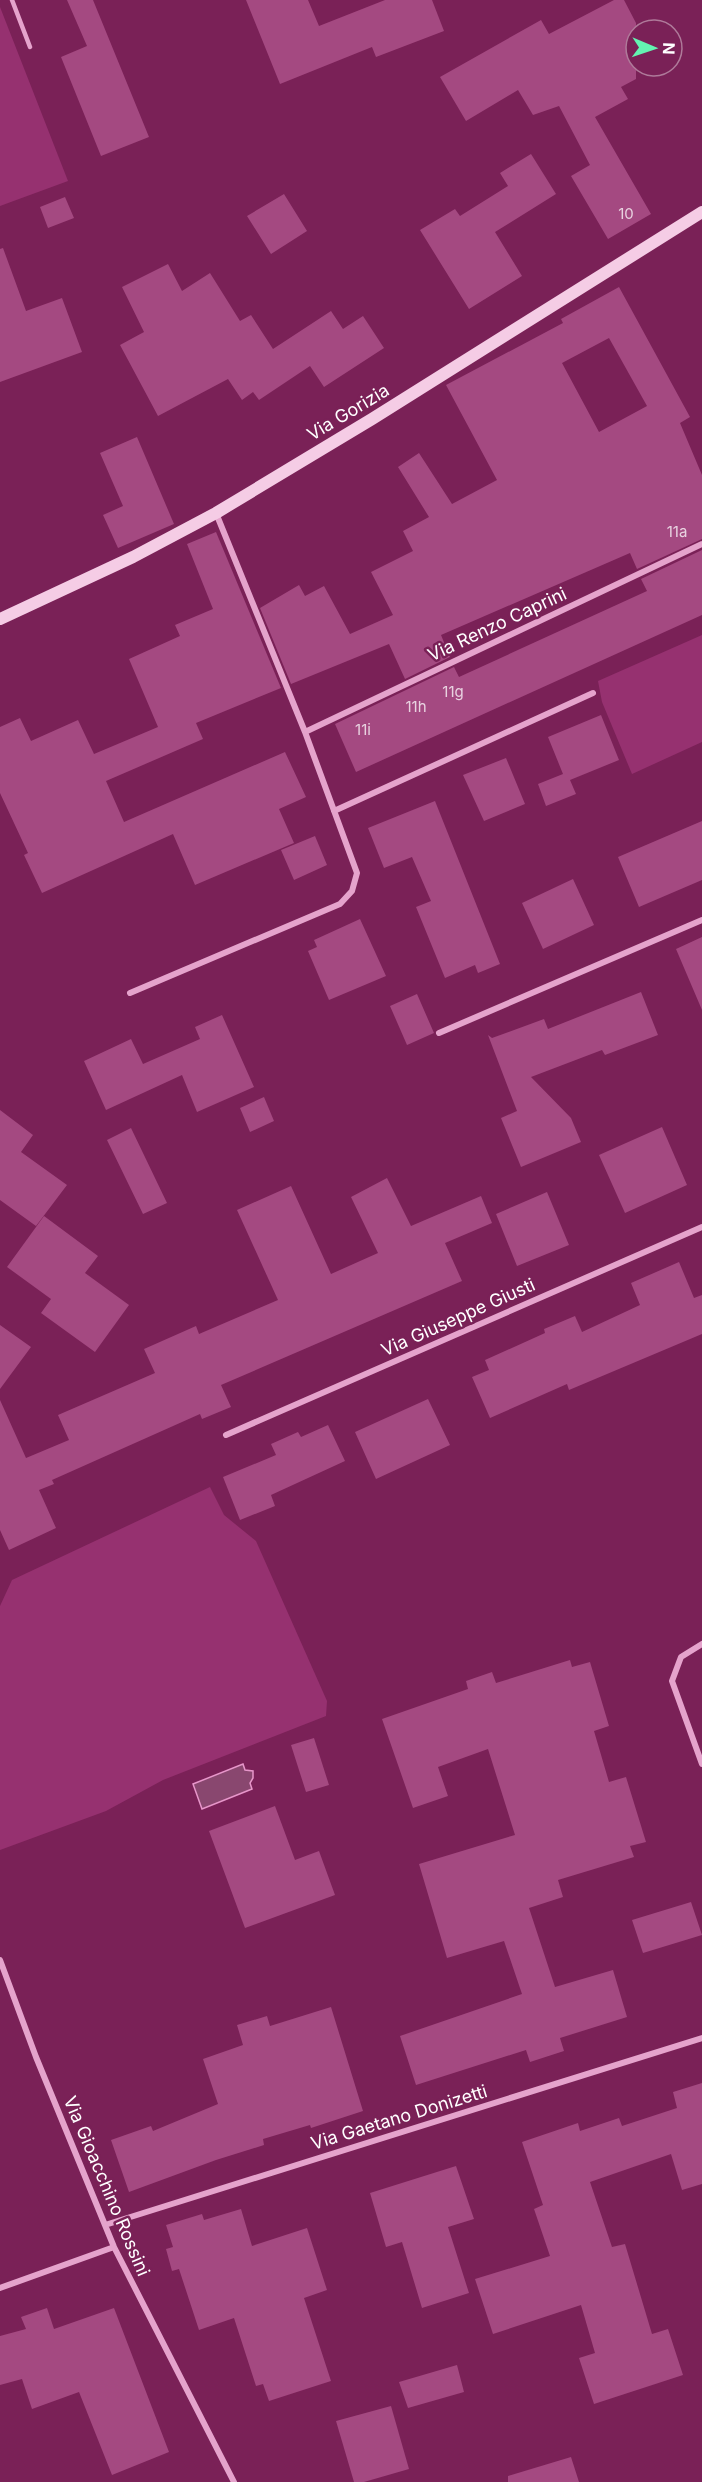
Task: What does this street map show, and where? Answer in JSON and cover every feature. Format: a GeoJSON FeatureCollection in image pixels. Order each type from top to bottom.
{"type":"FeatureCollection","features":[{"type":"Feature","properties":{"kind":"street","name":"Via Gorizia"},"geometry":{"type":"LineString","coordinates":[[0,620],[133,557],[216,513],[372,419],[702,213]]}},
{"type":"Feature","properties":{"kind":"street"},"geometry":{"type":"LineString","coordinates":[[130,993],[340,904],[352,891],[357,873],[305,732],[216,513]]}},
{"type":"Feature","properties":{"kind":"street","name":"Via Renzo Caprini"},"geometry":{"type":"LineString","coordinates":[[305,732],[702,544]]}},
{"type":"Feature","properties":{"kind":"street"},"geometry":{"type":"LineString","coordinates":[[334,811],[593,693]]}},
{"type":"Feature","properties":{"kind":"street"},"geometry":{"type":"LineString","coordinates":[[439,1033],[702,920]]}},
{"type":"Feature","properties":{"kind":"street","name":"Via Giuseppe Giusti"},"geometry":{"type":"LineString","coordinates":[[226,1435],[702,1227]]}},
{"type":"Feature","properties":{"kind":"street"},"geometry":{"type":"LineString","coordinates":[[702,1644],[681,1657],[672,1681],[702,1764]]}},
{"type":"Feature","properties":{"kind":"street","name":"Via Gioacchino Rossini"},"geometry":{"type":"LineString","coordinates":[[0,1960],[36,2057],[114,2247],[234,2482]]}},
{"type":"Feature","properties":{"kind":"street","name":"Via Gaetano Donizetti"},"geometry":{"type":"LineString","coordinates":[[105,2225],[702,2038]]}},
{"type":"Feature","properties":{"kind":"street"},"geometry":{"type":"LineString","coordinates":[[0,2288],[114,2247]]}},
{"type":"Feature","properties":{"kind":"lane"},"geometry":{"type":"LineString","coordinates":[[12,0],[30,47]]}},
{"type":"Feature","properties":{"kind":"shaded area"},"geometry":{"type":"Polygon","coordinates":[[[0,7],[68,181],[0,206],[0,7]]]}},
{"type":"Feature","properties":{"kind":"shaded area"},"geometry":{"type":"Polygon","coordinates":[[[702,635],[702,742],[632,774],[602,702],[598,681],[702,635]]]}},
{"type":"Feature","properties":{"kind":"shaded area"},"geometry":{"type":"Polygon","coordinates":[[[210,1487],[224,1515],[256,1541],[327,1701],[326,1716],[163,1780],[106,1811],[0,1850],[0,1606],[12,1580],[210,1487]]]}},
{"type":"Feature","properties":{"kind":"shaded area"},"geometry":{"type":"Polygon","coordinates":[[[243,1764],[245,1770],[253,1771],[250,1783],[252,1789],[202,1809],[193,1784],[243,1764]]]}},
{"type":"Feature","properties":{"kind":"building"},"geometry":{"type":"Polygon","coordinates":[[[67,0],[93,0],[149,137],[101,156],[61,57],[87,46],[67,0]]]}},
{"type":"Feature","properties":{"kind":"building"},"geometry":{"type":"Polygon","coordinates":[[[246,0],[308,0],[319,26],[385,0],[432,0],[444,31],[376,57],[372,47],[280,84],[246,0]]]}},
{"type":"Feature","properties":{"kind":"building"},"geometry":{"type":"Polygon","coordinates":[[[614,0],[624,0],[633,18],[624,18],[624,78],[636,79],[621,87],[628,99],[595,117],[651,214],[608,239],[571,176],[590,165],[559,106],[533,115],[518,90],[466,121],[440,77],[541,20],[549,34],[614,0]]]}},
{"type":"Feature","properties":{"kind":"building"},"geometry":{"type":"Polygon","coordinates":[[[531,154],[556,194],[495,232],[522,276],[469,309],[420,230],[455,209],[460,216],[508,186],[500,173],[531,154]]]}},
{"type":"Feature","properties":{"kind":"building"},"geometry":{"type":"Polygon","coordinates":[[[284,194],[307,231],[271,254],[247,216],[284,194]]]}},
{"type":"Feature","properties":{"kind":"building"},"geometry":{"type":"Polygon","coordinates":[[[65,197],[74,218],[48,228],[40,207],[65,197]]]}},
{"type":"Feature","properties":{"kind":"building"},"geometry":{"type":"Polygon","coordinates":[[[3,248],[26,311],[62,298],[82,352],[0,382],[0,249],[3,248]]]}},
{"type":"Feature","properties":{"kind":"building"},"geometry":{"type":"Polygon","coordinates":[[[168,264],[182,291],[210,273],[240,321],[251,315],[273,349],[331,311],[343,329],[363,316],[384,348],[324,387],[310,366],[259,400],[253,392],[242,400],[228,379],[158,416],[120,345],[144,332],[122,287],[168,264]]]}},
{"type":"Feature","properties":{"kind":"building"},"geometry":{"type":"Polygon","coordinates":[[[619,287],[690,417],[680,423],[702,475],[702,539],[637,569],[630,553],[441,635],[450,657],[405,679],[389,644],[291,684],[260,608],[299,585],[305,596],[324,586],[350,634],[393,615],[371,572],[413,551],[403,531],[429,517],[398,467],[419,453],[452,504],[497,480],[446,385],[563,323],[561,319],[619,287]],[[609,338],[562,363],[599,432],[647,406],[609,338]]]}},
{"type":"Feature","properties":{"kind":"building"},"geometry":{"type":"Polygon","coordinates":[[[137,437],[174,524],[118,548],[103,515],[123,506],[100,453],[137,437]]]}},
{"type":"Feature","properties":{"kind":"building"},"geometry":{"type":"Polygon","coordinates":[[[216,532],[281,688],[196,723],[203,739],[106,781],[124,822],[285,752],[306,797],[279,809],[294,843],[195,885],[173,834],[42,893],[24,855],[28,853],[0,793],[0,727],[20,718],[31,741],[78,720],[94,754],[158,727],[129,659],[180,636],[175,625],[213,609],[187,544],[216,532]]]}},
{"type":"Feature","properties":{"kind":"building"},"geometry":{"type":"Polygon","coordinates":[[[702,550],[702,615],[356,772],[335,724],[454,667],[459,677],[647,591],[641,579],[702,550]]]}},
{"type":"Feature","properties":{"kind":"building"},"geometry":{"type":"Polygon","coordinates":[[[601,715],[619,760],[570,780],[576,794],[546,806],[538,784],[563,774],[548,737],[601,715]]]}},
{"type":"Feature","properties":{"kind":"building"},"geometry":{"type":"Polygon","coordinates":[[[506,758],[525,804],[484,821],[463,775],[506,758]]]}},
{"type":"Feature","properties":{"kind":"building"},"geometry":{"type":"Polygon","coordinates":[[[435,801],[500,964],[478,973],[475,965],[445,978],[416,907],[431,901],[412,857],[384,868],[368,828],[435,801]]]}},
{"type":"Feature","properties":{"kind":"building"},"geometry":{"type":"Polygon","coordinates":[[[702,821],[702,880],[639,907],[618,857],[702,821]]]}},
{"type":"Feature","properties":{"kind":"building"},"geometry":{"type":"Polygon","coordinates":[[[315,836],[327,865],[294,880],[281,850],[315,836]]]}},
{"type":"Feature","properties":{"kind":"building"},"geometry":{"type":"Polygon","coordinates":[[[573,879],[594,925],[543,949],[522,903],[573,879]]]}},
{"type":"Feature","properties":{"kind":"building"},"geometry":{"type":"Polygon","coordinates":[[[360,919],[386,976],[329,1000],[308,951],[317,947],[314,940],[360,919]]]}},
{"type":"Feature","properties":{"kind":"building"},"geometry":{"type":"Polygon","coordinates":[[[702,937],[702,1010],[676,949],[702,937]]]}},
{"type":"Feature","properties":{"kind":"building"},"geometry":{"type":"Polygon","coordinates":[[[641,992],[658,1035],[605,1055],[602,1050],[531,1077],[571,1118],[581,1142],[521,1167],[501,1118],[517,1111],[488,1035],[492,1038],[544,1019],[548,1029],[641,992]]]}},
{"type":"Feature","properties":{"kind":"building"},"geometry":{"type":"Polygon","coordinates":[[[417,994],[434,1033],[407,1045],[390,1006],[417,994]]]}},
{"type":"Feature","properties":{"kind":"building"},"geometry":{"type":"Polygon","coordinates":[[[222,1015],[254,1087],[197,1112],[182,1075],[106,1110],[84,1061],[131,1039],[143,1064],[200,1039],[195,1027],[222,1015]]]}},
{"type":"Feature","properties":{"kind":"building"},"geometry":{"type":"Polygon","coordinates":[[[264,1097],[274,1121],[250,1132],[240,1108],[264,1097]]]}},
{"type":"Feature","properties":{"kind":"building"},"geometry":{"type":"Polygon","coordinates":[[[0,1110],[33,1135],[21,1152],[67,1185],[36,1226],[0,1200],[0,1110]]]}},
{"type":"Feature","properties":{"kind":"building"},"geometry":{"type":"Polygon","coordinates":[[[662,1127],[687,1185],[625,1213],[599,1155],[662,1127]]]}},
{"type":"Feature","properties":{"kind":"building"},"geometry":{"type":"Polygon","coordinates":[[[131,1128],[167,1203],[143,1214],[107,1140],[131,1128]]]}},
{"type":"Feature","properties":{"kind":"building"},"geometry":{"type":"Polygon","coordinates":[[[387,1178],[411,1226],[481,1196],[492,1223],[445,1243],[462,1281],[221,1385],[231,1407],[202,1419],[200,1414],[52,1480],[54,1484],[39,1490],[56,1528],[9,1550],[0,1530],[0,1400],[26,1458],[69,1440],[58,1415],[155,1373],[144,1349],[196,1326],[199,1334],[278,1300],[237,1210],[291,1186],[331,1274],[378,1253],[351,1197],[387,1178]]]}},
{"type":"Feature","properties":{"kind":"building"},"geometry":{"type":"Polygon","coordinates":[[[547,1192],[569,1245],[517,1266],[496,1214],[547,1192]]]}},
{"type":"Feature","properties":{"kind":"building"},"geometry":{"type":"Polygon","coordinates":[[[44,1216],[98,1256],[85,1273],[129,1305],[95,1352],[41,1313],[51,1299],[7,1267],[44,1216]]]}},
{"type":"Feature","properties":{"kind":"building"},"geometry":{"type":"Polygon","coordinates":[[[679,1262],[694,1298],[702,1295],[702,1334],[569,1390],[567,1384],[490,1418],[472,1377],[489,1370],[485,1360],[545,1333],[544,1329],[575,1316],[582,1332],[640,1305],[631,1283],[679,1262]]]}},
{"type":"Feature","properties":{"kind":"building"},"geometry":{"type":"Polygon","coordinates":[[[0,1325],[31,1347],[0,1389],[0,1325]]]}},
{"type":"Feature","properties":{"kind":"building"},"geometry":{"type":"Polygon","coordinates":[[[428,1399],[450,1445],[376,1479],[355,1432],[428,1399]]]}},
{"type":"Feature","properties":{"kind":"building"},"geometry":{"type":"Polygon","coordinates":[[[328,1425],[345,1461],[271,1495],[275,1506],[240,1520],[223,1477],[276,1455],[271,1444],[298,1432],[301,1437],[328,1425]]]}},
{"type":"Feature","properties":{"kind":"building"},"geometry":{"type":"Polygon","coordinates":[[[570,1660],[572,1667],[590,1662],[609,1726],[594,1731],[609,1782],[626,1777],[646,1842],[630,1846],[634,1857],[558,1880],[563,1897],[529,1908],[555,1987],[613,1970],[627,2017],[560,2038],[564,2051],[530,2062],[526,2050],[416,2085],[400,2036],[522,1994],[504,1941],[447,1958],[419,1864],[515,1835],[488,1749],[438,1767],[448,1796],[413,1808],[382,1719],[468,1689],[466,1681],[492,1672],[496,1683],[570,1660]]]}},
{"type":"Feature","properties":{"kind":"building"},"geometry":{"type":"Polygon","coordinates":[[[314,1738],[329,1785],[306,1792],[291,1745],[314,1738]]]}},
{"type":"Feature","properties":{"kind":"building"},"geometry":{"type":"Polygon","coordinates":[[[275,1806],[295,1860],[319,1851],[335,1895],[245,1928],[209,1831],[275,1806]]]}},
{"type":"Feature","properties":{"kind":"building"},"geometry":{"type":"Polygon","coordinates":[[[691,1902],[702,1935],[643,1953],[632,1920],[691,1902]]]}},
{"type":"Feature","properties":{"kind":"building"},"geometry":{"type":"Polygon","coordinates":[[[331,2007],[363,2111],[311,2128],[310,2125],[263,2139],[264,2145],[129,2192],[111,2140],[151,2126],[153,2131],[218,2104],[203,2059],[243,2045],[237,2025],[267,2016],[270,2026],[331,2007]]]}},
{"type":"Feature","properties":{"kind":"building"},"geometry":{"type":"Polygon","coordinates":[[[702,2083],[702,2184],[682,2190],[671,2154],[590,2182],[612,2247],[625,2244],[652,2334],[668,2329],[683,2375],[594,2404],[579,2358],[595,2353],[581,2305],[493,2334],[475,2279],[550,2256],[534,2209],[543,2205],[522,2142],[578,2123],[580,2131],[619,2118],[622,2126],[677,2108],[673,2092],[702,2083]]]}},
{"type":"Feature","properties":{"kind":"building"},"geometry":{"type":"Polygon","coordinates":[[[456,2166],[474,2219],[448,2227],[469,2293],[422,2308],[402,2242],[386,2247],[370,2193],[456,2166]]]}},
{"type":"Feature","properties":{"kind":"building"},"geometry":{"type":"Polygon","coordinates":[[[241,2209],[252,2246],[307,2228],[327,2290],[304,2298],[331,2381],[269,2401],[263,2384],[256,2386],[234,2318],[199,2330],[179,2269],[172,2271],[166,2249],[173,2247],[166,2225],[202,2214],[204,2220],[241,2209]]]}},
{"type":"Feature","properties":{"kind":"building"},"geometry":{"type":"Polygon","coordinates":[[[47,2308],[54,2329],[114,2308],[169,2452],[112,2475],[79,2392],[32,2409],[22,2379],[0,2385],[0,2336],[26,2329],[21,2317],[47,2308]]]}},
{"type":"Feature","properties":{"kind":"building"},"geometry":{"type":"Polygon","coordinates":[[[457,2365],[464,2392],[408,2408],[399,2382],[457,2365]]]}},
{"type":"Feature","properties":{"kind":"building"},"geometry":{"type":"Polygon","coordinates":[[[391,2406],[409,2469],[364,2482],[354,2482],[336,2421],[391,2406]]]}},
{"type":"Feature","properties":{"kind":"building"},"geometry":{"type":"Polygon","coordinates":[[[571,2457],[579,2482],[508,2482],[508,2476],[571,2457]]]}}]}
